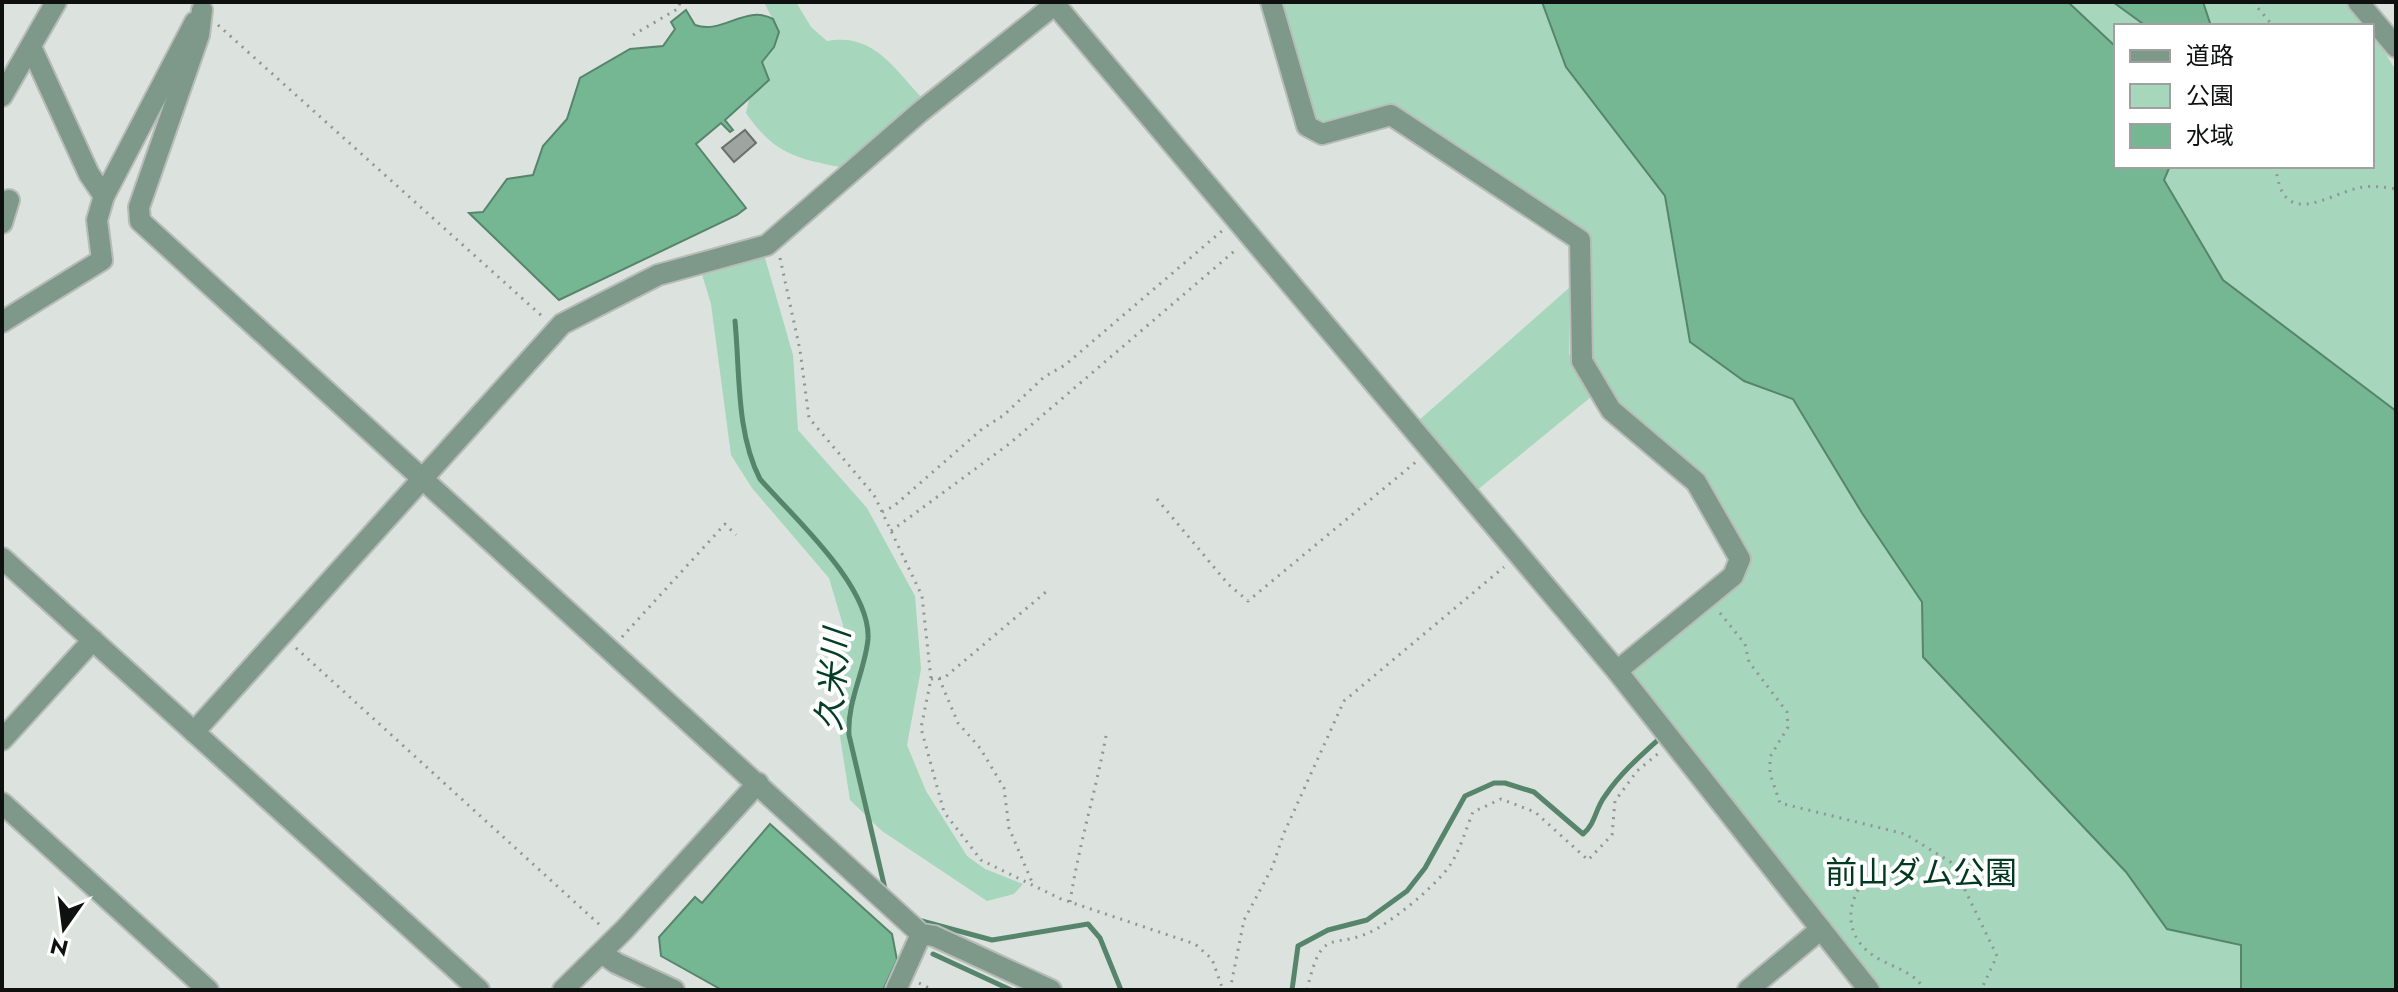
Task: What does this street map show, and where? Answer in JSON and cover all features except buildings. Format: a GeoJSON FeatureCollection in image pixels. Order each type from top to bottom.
{"type":"FeatureCollection","features":[{"type":"Feature","properties":{"kind":"street"},"geometry":{"type":"LineString","coordinates":[[2,96],[32,49],[56,2]]}},
{"type":"Feature","properties":{"kind":"street"},"geometry":{"type":"LineString","coordinates":[[1271,2],[1307,126],[1313,132],[1322,134],[1391,115],[1580,240],[1582,361],[1611,410],[1696,482],[1740,559],[1733,576],[1617,671]]}},
{"type":"Feature","properties":{"kind":"street"},"geometry":{"type":"LineString","coordinates":[[2358,2],[2396,47]]}},
{"type":"Feature","properties":{"kind":"street"},"geometry":{"type":"LineString","coordinates":[[194,732],[557,330],[581,313],[658,275],[727,257],[775,239],[920,112],[1055,3],[1617,671],[1869,990]]}},
{"type":"Feature","properties":{"kind":"street"},"geometry":{"type":"LineString","coordinates":[[2,322],[102,260],[97,220],[104,196],[182,41],[204,6]]}},
{"type":"Feature","properties":{"kind":"street"},"geometry":{"type":"LineString","coordinates":[[204,6],[199,35],[139,207],[140,221],[921,934],[934,936],[1051,990]]}},
{"type":"Feature","properties":{"kind":"street"},"geometry":{"type":"LineString","coordinates":[[32,49],[89,174],[104,196]]}},
{"type":"Feature","properties":{"kind":"street"},"geometry":{"type":"LineString","coordinates":[[2,223],[9,200]]}},
{"type":"Feature","properties":{"kind":"street"},"geometry":{"type":"LineString","coordinates":[[2,558],[479,990]]}},
{"type":"Feature","properties":{"kind":"street"},"geometry":{"type":"LineString","coordinates":[[2,740],[93,640]]}},
{"type":"Feature","properties":{"kind":"street"},"geometry":{"type":"LineString","coordinates":[[563,990],[609,946],[758,783]]}},
{"type":"Feature","properties":{"kind":"street"},"geometry":{"type":"LineString","coordinates":[[2,803],[208,990]]}},
{"type":"Feature","properties":{"kind":"street"},"geometry":{"type":"LineString","coordinates":[[1748,990],[1821,929]]}},
{"type":"Feature","properties":{"kind":"street"},"geometry":{"type":"LineString","coordinates":[[896,990],[921,934]]}},
{"type":"Feature","properties":{"kind":"street"},"geometry":{"type":"LineString","coordinates":[[609,946],[616,963],[674,990]]}},
{"type":"Feature","properties":{"kind":"path"},"geometry":{"type":"LineString","coordinates":[[633,35],[679,8],[680,2]]}},
{"type":"Feature","properties":{"kind":"path"},"geometry":{"type":"LineString","coordinates":[[2253,2],[2271,24]]}},
{"type":"Feature","properties":{"kind":"path"},"geometry":{"type":"LineString","coordinates":[[204,6],[557,330]]}},
{"type":"Feature","properties":{"kind":"path"},"geometry":{"type":"LineString","coordinates":[[2276,168],[2277,178],[2286,193],[2295,202],[2311,206],[2357,189],[2396,189]]}},
{"type":"Feature","properties":{"kind":"path"},"geometry":{"type":"LineString","coordinates":[[882,512],[894,506],[982,429],[1004,415],[1044,377],[1065,365],[1235,219]]}},
{"type":"Feature","properties":{"kind":"path"},"geometry":{"type":"LineString","coordinates":[[891,531],[1009,444],[1250,237]]}},
{"type":"Feature","properties":{"kind":"path"},"geometry":{"type":"LineString","coordinates":[[775,239],[800,350],[809,418],[874,495],[922,596],[931,679],[921,728],[944,812],[981,860],[1070,902],[1195,944],[1212,959],[1223,990]]}},
{"type":"Feature","properties":{"kind":"path"},"geometry":{"type":"LineString","coordinates":[[1157,499],[1228,584],[1248,601],[1430,450]]}},
{"type":"Feature","properties":{"kind":"path"},"geometry":{"type":"LineString","coordinates":[[612,651],[725,524],[736,535]]}},
{"type":"Feature","properties":{"kind":"path"},"geometry":{"type":"LineString","coordinates":[[1230,990],[1244,920],[1272,868],[1284,833],[1344,701],[1519,554]]}},
{"type":"Feature","properties":{"kind":"path"},"geometry":{"type":"LineString","coordinates":[[931,679],[944,678],[1047,591]]}},
{"type":"Feature","properties":{"kind":"path"},"geometry":{"type":"LineString","coordinates":[[1707,597],[1745,644],[1749,662],[1787,712],[1788,727],[1770,757],[1770,774],[1780,803],[1905,834],[1952,863],[1997,956],[1981,990]]}},
{"type":"Feature","properties":{"kind":"path"},"geometry":{"type":"LineString","coordinates":[[282,635],[609,946]]}},
{"type":"Feature","properties":{"kind":"path"},"geometry":{"type":"LineString","coordinates":[[939,678],[958,723],[980,748],[1004,788],[1009,828],[1033,883]]}},
{"type":"Feature","properties":{"kind":"path"},"geometry":{"type":"LineString","coordinates":[[1070,902],[1081,834],[1099,774],[1107,730]]}},
{"type":"Feature","properties":{"kind":"path"},"geometry":{"type":"LineString","coordinates":[[1307,990],[1314,960],[1328,943],[1375,930],[1418,898],[1446,872],[1473,812],[1501,799],[1525,806],[1588,860],[1612,835],[1612,810],[1625,785],[1673,742]]}},
{"type":"Feature","properties":{"kind":"path"},"geometry":{"type":"LineString","coordinates":[[1873,871],[1858,885],[1852,900],[1849,918],[1855,935],[1865,949],[1910,973],[1925,990]]}},
{"type":"Feature","properties":{"kind":"green space"},"geometry":{"type":"Polygon","coordinates":[[[764,2],[796,2],[811,27],[827,41],[858,42],[870,48],[893,65],[924,100],[840,167],[786,152],[766,137],[746,113],[749,99],[769,80],[762,62],[774,47],[779,32],[764,2]]]}},
{"type":"Feature","properties":{"kind":"green space","name":"前山ダム公園"},"geometry":{"type":"Polygon","coordinates":[[[1277,2],[1542,2],[1566,67],[1665,196],[1690,342],[1744,381],[1793,399],[1862,513],[1922,602],[1923,657],[2126,872],[2167,928],[2241,945],[2241,990],[1881,990],[1629,674],[1630,668],[1738,578],[1701,480],[1614,406],[1587,360],[1586,235],[1398,113],[1316,127],[1277,2]]]}},
{"type":"Feature","properties":{"kind":"green space"},"geometry":{"type":"Polygon","coordinates":[[[2068,2],[2344,2],[2365,24],[2114,24],[2114,45],[2068,2]]]}},
{"type":"Feature","properties":{"kind":"green space"},"geometry":{"type":"Polygon","coordinates":[[[2374,34],[2396,71],[2396,411],[2223,280],[2164,180],[2169,168],[2374,168],[2374,34]]]}},
{"type":"Feature","properties":{"kind":"green space"},"geometry":{"type":"Polygon","coordinates":[[[763,251],[793,355],[798,430],[867,508],[915,596],[921,669],[907,745],[926,791],[967,856],[985,869],[1023,884],[1014,894],[987,901],[882,831],[850,800],[839,730],[843,625],[829,578],[752,488],[731,455],[711,304],[701,271],[763,251]]]}},
{"type":"Feature","properties":{"kind":"green space"},"geometry":{"type":"Polygon","coordinates":[[[1569,288],[1569,354],[1591,397],[1476,491],[1417,422],[1569,288]]]}},
{"type":"Feature","properties":{"kind":"water"},"geometry":{"type":"Polygon","coordinates":[[[1542,2],[2068,2],[2114,45],[2114,168],[2169,168],[2164,180],[2223,280],[2396,411],[2396,990],[2241,990],[2241,945],[2167,929],[2126,872],[1923,657],[1922,602],[1862,513],[1793,399],[1744,381],[1690,342],[1665,196],[1566,67],[1542,2]]]}},
{"type":"Feature","properties":{"kind":"water"},"geometry":{"type":"Polygon","coordinates":[[[2113,2],[2203,2],[2210,24],[2143,24],[2113,2]]]}},
{"type":"Feature","properties":{"kind":"water"},"geometry":{"type":"Polygon","coordinates":[[[686,10],[695,25],[705,27],[763,15],[773,19],[779,32],[774,47],[762,62],[769,80],[725,120],[733,130],[730,132],[721,123],[696,144],[746,208],[559,300],[469,213],[483,212],[507,179],[533,175],[543,146],[567,119],[580,78],[630,49],[663,46],[675,29],[671,22],[686,10]]]}},
{"type":"Feature","properties":{"kind":"water"},"geometry":{"type":"Polygon","coordinates":[[[770,824],[892,934],[897,960],[883,990],[722,990],[661,956],[659,937],[695,897],[702,903],[770,824]]]}},
{"type":"Feature","properties":{"kind":"waterway","name":"久米川"},"geometry":{"type":"LineString","coordinates":[[735,321],[743,422],[752,461],[760,479],[828,553],[844,575],[866,618],[868,639],[851,710],[849,735],[886,893]]}},
{"type":"Feature","properties":{"kind":"waterway"},"geometry":{"type":"LineString","coordinates":[[1292,990],[1298,946],[1328,930],[1367,920],[1407,891],[1425,868],[1465,796],[1494,783],[1505,783],[1534,792],[1583,834],[1611,788],[1658,740]]}},
{"type":"Feature","properties":{"kind":"waterway"},"geometry":{"type":"LineString","coordinates":[[918,920],[992,940],[1088,924],[1100,938],[1121,990]]}},
{"type":"Feature","properties":{"kind":"waterway","name":"久米川"},"geometry":{"type":"LineString","coordinates":[[933,954],[1011,990]]}}]}
